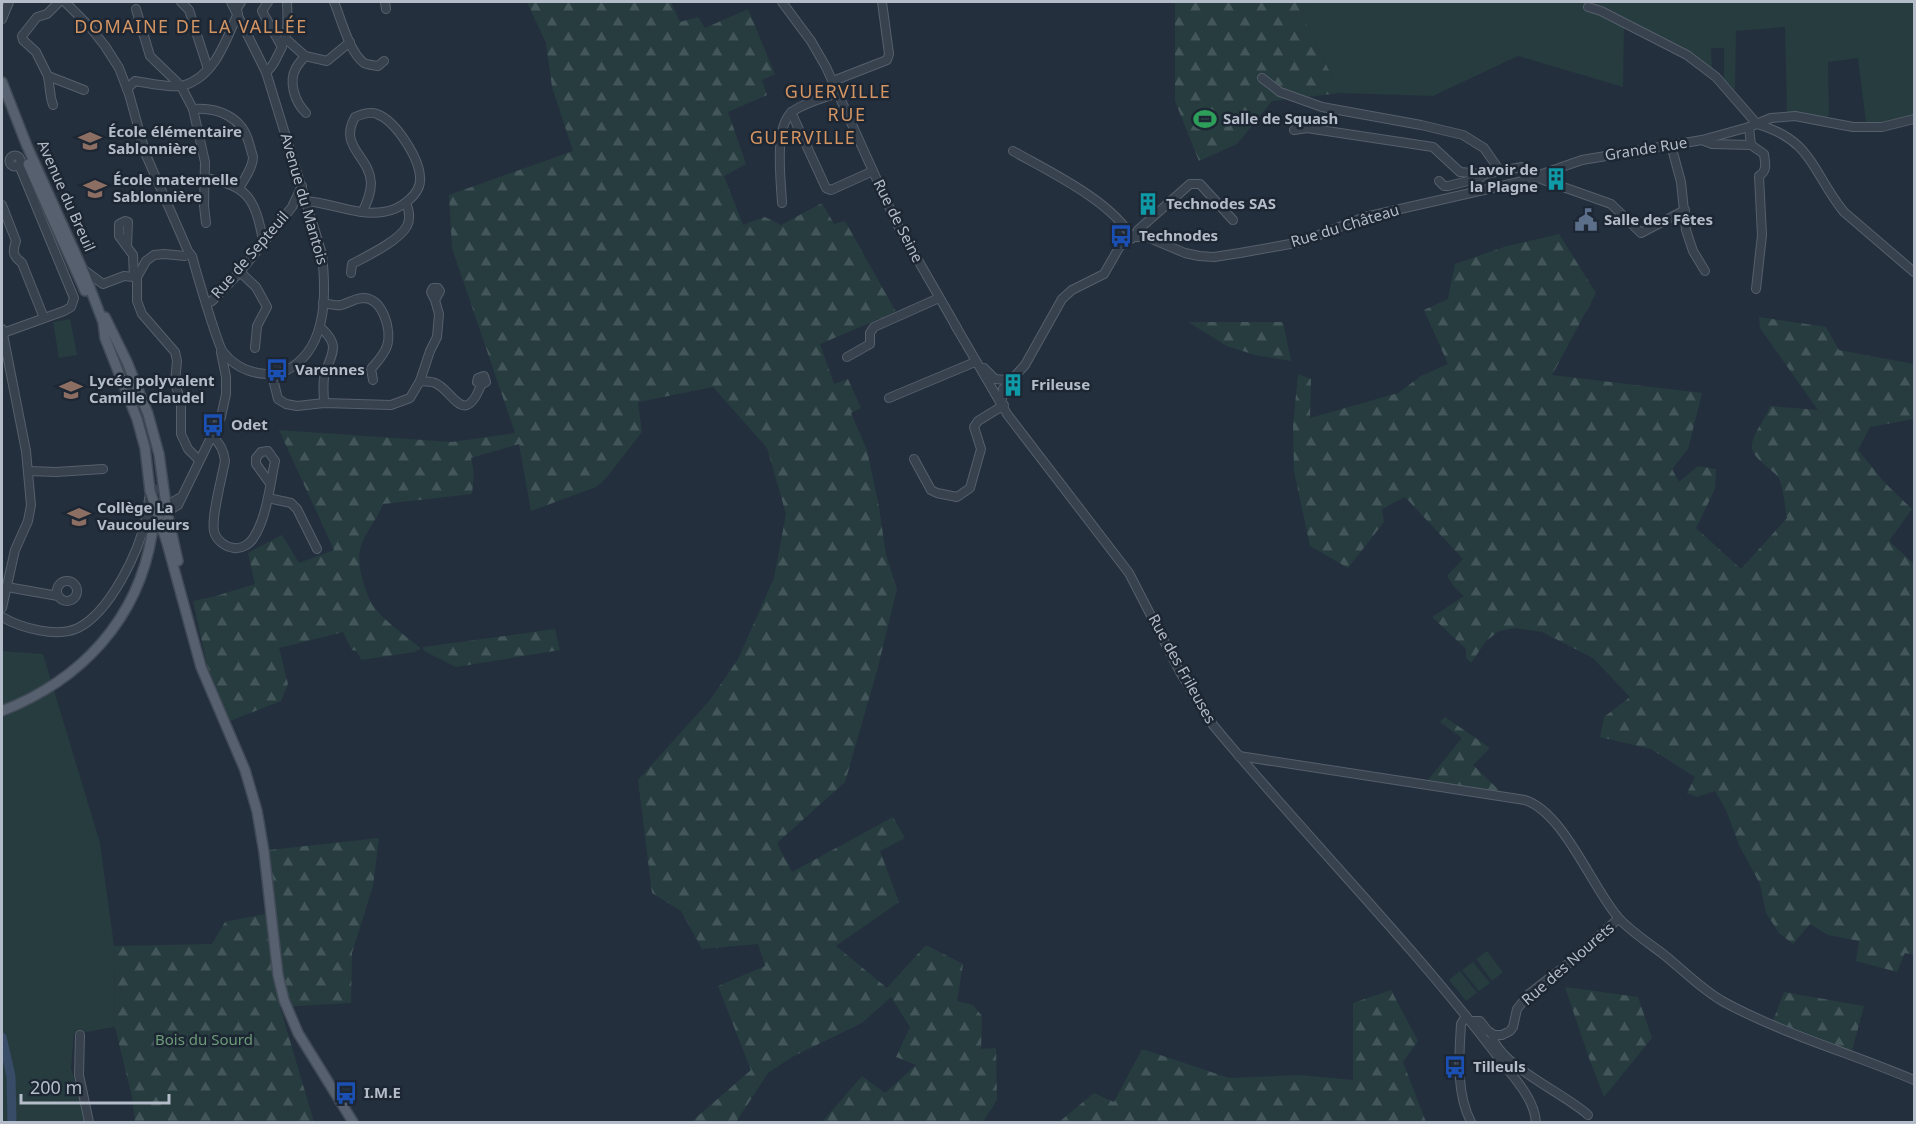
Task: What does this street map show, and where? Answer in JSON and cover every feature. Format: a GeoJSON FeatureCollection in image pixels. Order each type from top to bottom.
{"type":"FeatureCollection","features":[{"type":"Feature","properties":{"kind":"main road","name":"Avenue du Breuil"},"geometry":{"type":"LineString","coordinates":[[2,82],[27,146],[126,374],[142,418],[155,480]]}},
{"type":"Feature","properties":{"kind":"main road","name":"Avenue du Breuil"},"geometry":{"type":"LineString","coordinates":[[2,98],[46,207],[103,322]]}},
{"type":"Feature","properties":{"kind":"main road"},"geometry":{"type":"LineString","coordinates":[[82,269],[127,362],[148,414],[159,454],[188,620]]}},
{"type":"Feature","properties":{"kind":"main road"},"geometry":{"type":"LineString","coordinates":[[103,322],[105,338],[137,419],[145,448],[150,491],[205,679],[242,763],[255,804],[264,852],[279,983],[286,1005],[355,1122]]}},
{"type":"Feature","properties":{"kind":"main road"},"geometry":{"type":"LineString","coordinates":[[2,711],[54,685],[100,645],[132,598],[144,568],[148,533]]}},
{"type":"Feature","properties":{"kind":"street"},"geometry":{"type":"LineString","coordinates":[[2,6],[4,2]]}},
{"type":"Feature","properties":{"kind":"street"},"geometry":{"type":"LineString","coordinates":[[2,19],[9,2]]}},
{"type":"Feature","properties":{"kind":"street"},"geometry":{"type":"LineString","coordinates":[[53,105],[48,76],[36,52],[22,36],[37,17],[47,14],[59,2]]}},
{"type":"Feature","properties":{"kind":"street"},"geometry":{"type":"LineString","coordinates":[[65,2],[89,26],[119,69],[146,155],[187,254],[193,261],[221,351],[226,376],[226,394],[221,417],[178,505],[146,519]]}},
{"type":"Feature","properties":{"kind":"street"},"geometry":{"type":"LineString","coordinates":[[181,2],[189,10],[208,69]]}},
{"type":"Feature","properties":{"kind":"street","name":"Avenue du Mantois"},"geometry":{"type":"LineString","coordinates":[[231,2],[266,72],[322,254],[325,277],[320,327],[312,347],[302,361],[286,371],[272,375]]}},
{"type":"Feature","properties":{"kind":"street"},"geometry":{"type":"LineString","coordinates":[[119,69],[135,81],[181,86],[202,75],[218,58],[241,2]]}},
{"type":"Feature","properties":{"kind":"street"},"geometry":{"type":"LineString","coordinates":[[268,2],[262,11],[284,43],[305,56],[327,61],[350,42]]}},
{"type":"Feature","properties":{"kind":"street"},"geometry":{"type":"LineString","coordinates":[[266,72],[271,69],[288,30],[287,4],[279,2]]}},
{"type":"Feature","properties":{"kind":"street"},"geometry":{"type":"LineString","coordinates":[[334,2],[359,58],[366,64],[378,66],[384,61]]}},
{"type":"Feature","properties":{"kind":"street","name":"Rue de Seine"},"geometry":{"type":"LineString","coordinates":[[782,2],[818,51],[896,222],[955,325],[984,368],[994,389]]}},
{"type":"Feature","properties":{"kind":"street"},"geometry":{"type":"LineString","coordinates":[[833,81],[888,60],[882,2]]}},
{"type":"Feature","properties":{"kind":"street"},"geometry":{"type":"LineString","coordinates":[[1588,7],[1601,11],[1688,55],[1716,77],[1752,128]]}},
{"type":"Feature","properties":{"kind":"street"},"geometry":{"type":"LineString","coordinates":[[136,9],[150,56],[181,86],[193,109],[205,162],[206,223]]}},
{"type":"Feature","properties":{"kind":"street"},"geometry":{"type":"LineString","coordinates":[[230,30],[238,28],[246,30]]}},
{"type":"Feature","properties":{"kind":"street"},"geometry":{"type":"LineString","coordinates":[[305,56],[295,68],[293,82],[299,106],[306,113]]}},
{"type":"Feature","properties":{"kind":"street"},"geometry":{"type":"LineString","coordinates":[[48,76],[84,90]]}},
{"type":"Feature","properties":{"kind":"street"},"geometry":{"type":"LineString","coordinates":[[1262,78],[1280,92],[1322,107],[1463,135],[1484,148],[1500,171]]}},
{"type":"Feature","properties":{"kind":"street"},"geometry":{"type":"LineString","coordinates":[[127,89],[135,81]]}},
{"type":"Feature","properties":{"kind":"street"},"geometry":{"type":"LineString","coordinates":[[782,203],[781,141],[784,122],[791,112],[838,93]]}},
{"type":"Feature","properties":{"kind":"street"},"geometry":{"type":"LineString","coordinates":[[193,109],[205,108],[221,111],[236,120],[248,138],[253,158],[239,188]]}},
{"type":"Feature","properties":{"kind":"street"},"geometry":{"type":"LineString","coordinates":[[791,112],[826,188],[831,190],[873,171]]}},
{"type":"Feature","properties":{"kind":"street"},"geometry":{"type":"LineString","coordinates":[[307,202],[363,211],[384,212],[406,203],[418,189],[421,178],[416,161],[405,140],[390,123],[377,114],[366,113],[355,117],[350,125],[349,136],[368,171],[371,183],[369,197],[363,211]]}},
{"type":"Feature","properties":{"kind":"street","name":"Grande Rue"},"geometry":{"type":"LineString","coordinates":[[1536,177],[1582,160],[1702,140],[1752,128],[1771,118],[1795,116],[1853,127],[1882,127],[1914,119]]}},
{"type":"Feature","properties":{"kind":"street"},"geometry":{"type":"LineString","coordinates":[[1294,130],[1307,128],[1432,147],[1460,172],[1485,174],[1522,167],[1536,177],[1611,204],[1641,234],[1685,210]]}},
{"type":"Feature","properties":{"kind":"street"},"geometry":{"type":"LineString","coordinates":[[1747,145],[1752,128]]}},
{"type":"Feature","properties":{"kind":"street"},"geometry":{"type":"LineString","coordinates":[[1752,128],[1770,128],[1798,143],[1808,154],[1844,212],[1914,272]]}},
{"type":"Feature","properties":{"kind":"street"},"geometry":{"type":"LineString","coordinates":[[1702,140],[1712,144],[1747,145],[1764,154],[1766,166],[1764,172],[1759,176],[1762,235],[1756,288]]}},
{"type":"Feature","properties":{"kind":"street"},"geometry":{"type":"LineString","coordinates":[[1671,145],[1681,182],[1686,230],[1693,251],[1705,271]]}},
{"type":"Feature","properties":{"kind":"street"},"geometry":{"type":"LineString","coordinates":[[1013,151],[1085,193],[1125,225],[1134,237]]}},
{"type":"Feature","properties":{"kind":"street"},"geometry":{"type":"LineString","coordinates":[[2,608],[15,550],[30,514],[28,471],[21,422],[2,331],[44,318],[71,306],[74,298],[19,165]]}},
{"type":"Feature","properties":{"kind":"street"},"geometry":{"type":"LineString","coordinates":[[1439,181],[1444,186],[1448,186],[1480,178],[1485,174]]}},
{"type":"Feature","properties":{"kind":"street","name":"Rue du Château"},"geometry":{"type":"LineString","coordinates":[[1134,237],[1143,236],[1199,256],[1214,257],[1301,242],[1372,215],[1536,177]]}},
{"type":"Feature","properties":{"kind":"street"},"geometry":{"type":"LineString","coordinates":[[205,178],[234,184],[249,197],[255,209],[263,240]]}},
{"type":"Feature","properties":{"kind":"street"},"geometry":{"type":"LineString","coordinates":[[1681,182],[1692,181]]}},
{"type":"Feature","properties":{"kind":"street"},"geometry":{"type":"LineString","coordinates":[[994,389],[1006,383],[1025,365],[1066,295],[1101,276],[1120,246],[1134,237],[1138,230],[1190,184],[1200,184],[1233,220]]}},
{"type":"Feature","properties":{"kind":"street","name":"Rue de Septeuil"},"geometry":{"type":"LineString","coordinates":[[207,303],[212,302],[240,272],[263,240],[292,207],[302,186]]}},
{"type":"Feature","properties":{"kind":"street","name":"Rue de Septeuil"},"geometry":{"type":"LineString","coordinates":[[292,207],[307,202]]}},
{"type":"Feature","properties":{"kind":"street"},"geometry":{"type":"LineString","coordinates":[[351,273],[352,264],[397,237],[407,226],[410,213],[406,203]]}},
{"type":"Feature","properties":{"kind":"street"},"geometry":{"type":"LineString","coordinates":[[2,205],[16,241],[13,250],[15,257],[22,263],[44,318]]}},
{"type":"Feature","properties":{"kind":"street"},"geometry":{"type":"LineString","coordinates":[[127,246],[135,260],[137,301],[142,314],[175,352],[177,361],[175,382],[180,404],[182,434],[188,449],[199,460]]}},
{"type":"Feature","properties":{"kind":"street"},"geometry":{"type":"LineString","coordinates":[[136,277],[146,261],[154,255],[187,254]]}},
{"type":"Feature","properties":{"kind":"street"},"geometry":{"type":"LineString","coordinates":[[82,269],[104,284],[124,276],[136,277]]}},
{"type":"Feature","properties":{"kind":"street"},"geometry":{"type":"LineString","coordinates":[[240,272],[256,287],[267,307],[257,326],[255,348]]}},
{"type":"Feature","properties":{"kind":"street"},"geometry":{"type":"LineString","coordinates":[[323,303],[340,306],[362,298],[371,299],[382,309],[388,337],[387,348],[371,369],[373,380]]}},
{"type":"Feature","properties":{"kind":"street"},"geometry":{"type":"LineString","coordinates":[[847,357],[870,344],[870,333],[874,327],[939,298]]}},
{"type":"Feature","properties":{"kind":"street"},"geometry":{"type":"LineString","coordinates":[[221,351],[239,367],[259,374],[272,375],[278,399],[286,404],[297,406],[391,405],[410,398],[420,381],[437,337],[440,314],[435,300]]}},
{"type":"Feature","properties":{"kind":"street"},"geometry":{"type":"LineString","coordinates":[[955,325],[975,362],[1003,403]]}},
{"type":"Feature","properties":{"kind":"street"},"geometry":{"type":"LineString","coordinates":[[320,327],[330,336],[334,348],[324,375],[324,404]]}},
{"type":"Feature","properties":{"kind":"street"},"geometry":{"type":"LineString","coordinates":[[889,398],[975,362]]}},
{"type":"Feature","properties":{"kind":"street"},"geometry":{"type":"LineString","coordinates":[[226,376],[239,367]]}},
{"type":"Feature","properties":{"kind":"street"},"geometry":{"type":"LineString","coordinates":[[984,368],[995,379],[1006,383]]}},
{"type":"Feature","properties":{"kind":"street"},"geometry":{"type":"LineString","coordinates":[[420,381],[435,383],[454,401],[461,404],[470,403],[476,398],[481,385]]}},
{"type":"Feature","properties":{"kind":"street"},"geometry":{"type":"LineString","coordinates":[[1003,403],[1002,391],[1006,383]]}},
{"type":"Feature","properties":{"kind":"street"},"geometry":{"type":"LineString","coordinates":[[915,459],[931,490],[957,497],[964,493],[970,488],[981,449],[974,427],[978,421],[1003,403]]}},
{"type":"Feature","properties":{"kind":"street","name":"Rue des Frileuses"},"geometry":{"type":"LineString","coordinates":[[1003,403],[1025,436],[1129,573],[1203,711],[1239,756],[1401,938],[1471,1021],[1527,1097],[1534,1111],[1536,1122]]}},
{"type":"Feature","properties":{"kind":"street"},"geometry":{"type":"LineString","coordinates":[[212,436],[224,453],[225,462],[213,527],[218,539],[225,545],[241,548],[249,543],[257,532],[268,498],[269,482]]}},
{"type":"Feature","properties":{"kind":"street"},"geometry":{"type":"LineString","coordinates":[[28,471],[103,469]]}},
{"type":"Feature","properties":{"kind":"street"},"geometry":{"type":"LineString","coordinates":[[148,533],[146,519],[150,491]]}},
{"type":"Feature","properties":{"kind":"street"},"geometry":{"type":"LineString","coordinates":[[268,498],[291,503],[297,509],[317,549]]}},
{"type":"Feature","properties":{"kind":"street"},"geometry":{"type":"LineString","coordinates":[[148,533],[148,525],[157,514]]}},
{"type":"Feature","properties":{"kind":"street"},"geometry":{"type":"LineString","coordinates":[[2,617],[24,626],[48,631],[67,632],[78,628],[87,622],[112,593],[154,525],[161,528]]}},
{"type":"Feature","properties":{"kind":"street"},"geometry":{"type":"LineString","coordinates":[[7,587],[58,596]]}},
{"type":"Feature","properties":{"kind":"street"},"geometry":{"type":"LineString","coordinates":[[1239,756],[1534,803],[1564,834],[1596,888],[1618,919],[1722,1001],[1787,1032],[1869,1060],[1914,1080]]}},
{"type":"Feature","properties":{"kind":"street","name":"Rue des Nourets"},"geometry":{"type":"LineString","coordinates":[[1492,1035],[1502,1035],[1510,1031],[1514,1025],[1517,1009],[1529,994],[1573,960],[1618,919]]}},
{"type":"Feature","properties":{"kind":"street"},"geometry":{"type":"LineString","coordinates":[[1461,1045],[1471,1021]]}},
{"type":"Feature","properties":{"kind":"street"},"geometry":{"type":"LineString","coordinates":[[1471,1122],[1461,1095],[1461,1024],[1471,1021],[1480,1021],[1492,1035],[1495,1044],[1526,1074],[1561,1094],[1588,1114]]}},
{"type":"Feature","properties":{"kind":"street"},"geometry":{"type":"LineString","coordinates":[[80,1035],[79,1075],[89,1122]]}},
{"type":"Feature","properties":{"kind":"green space"},"geometry":{"type":"Polygon","coordinates":[[[527,2],[671,2],[680,22],[698,17],[705,28],[748,9],[775,74],[762,80],[767,95],[728,112],[746,164],[724,176],[743,225],[765,217],[781,225],[822,203],[834,224],[845,221],[896,312],[820,344],[834,384],[848,379],[861,408],[851,413],[867,450],[886,555],[897,589],[877,671],[845,782],[777,843],[792,872],[893,817],[905,838],[880,851],[899,902],[836,946],[887,988],[926,945],[963,964],[957,1001],[973,1005],[982,1016],[981,1049],[996,1048],[997,1100],[983,1122],[822,1122],[862,1076],[885,1093],[916,1065],[896,1057],[910,1027],[891,997],[862,1023],[792,1057],[768,1073],[736,1122],[691,1122],[751,1070],[718,986],[765,966],[758,944],[702,949],[681,911],[652,893],[638,780],[710,700],[738,659],[774,578],[786,514],[767,448],[713,387],[638,402],[642,432],[606,478],[596,487],[531,511],[519,444],[471,458],[474,473],[472,494],[383,504],[362,544],[359,556],[361,571],[365,588],[374,607],[389,623],[420,648],[415,652],[361,660],[357,651],[352,650],[343,632],[279,648],[288,684],[281,701],[230,721],[207,665],[193,601],[255,584],[248,553],[282,535],[299,563],[334,550],[279,430],[452,442],[515,433],[452,248],[449,195],[573,151],[552,87],[546,43],[527,2]]]}},
{"type":"Feature","properties":{"kind":"green space"},"geometry":{"type":"Polygon","coordinates":[[[1175,2],[1307,2],[1302,15],[1340,93],[1272,101],[1237,144],[1199,161],[1175,101],[1175,2]]]}},
{"type":"Feature","properties":{"kind":"green space"},"geometry":{"type":"Polygon","coordinates":[[[1307,2],[1914,2],[1914,122],[1869,130],[1866,123],[1858,58],[1828,62],[1829,114],[1827,118],[1787,113],[1785,27],[1736,31],[1735,90],[1724,79],[1724,48],[1711,48],[1712,69],[1624,27],[1623,87],[1518,56],[1433,96],[1340,93],[1302,15],[1307,2]]]}},
{"type":"Feature","properties":{"kind":"green space"},"geometry":{"type":"Polygon","coordinates":[[[1559,234],[1596,293],[1552,375],[1702,393],[1688,449],[1672,469],[1679,482],[1698,466],[1716,469],[1715,489],[1696,528],[1741,569],[1787,518],[1780,480],[1754,454],[1752,449],[1755,434],[1770,406],[1818,410],[1760,328],[1759,317],[1826,327],[1839,350],[1914,364],[1914,419],[1870,427],[1858,450],[1885,483],[1912,509],[1889,541],[1914,564],[1914,955],[1905,953],[1897,972],[1856,961],[1859,941],[1828,935],[1810,924],[1793,944],[1779,933],[1766,913],[1760,884],[1739,845],[1726,810],[1715,791],[1697,797],[1687,793],[1695,777],[1651,749],[1600,737],[1604,717],[1630,697],[1593,658],[1542,632],[1515,628],[1499,631],[1486,641],[1471,663],[1466,658],[1466,649],[1432,617],[1464,596],[1447,576],[1463,559],[1405,497],[1382,509],[1384,522],[1348,568],[1310,546],[1294,471],[1293,426],[1298,374],[1311,379],[1310,418],[1398,393],[1421,376],[1448,364],[1424,310],[1448,299],[1455,264],[1504,247],[1559,234]]]}},
{"type":"Feature","properties":{"kind":"green space"},"geometry":{"type":"Polygon","coordinates":[[[70,319],[77,355],[59,358],[53,322],[70,319]]]}},
{"type":"Feature","properties":{"kind":"green space"},"geometry":{"type":"Polygon","coordinates":[[[1188,322],[1283,322],[1291,361],[1255,355],[1227,346],[1188,322]]]}},
{"type":"Feature","properties":{"kind":"green space"},"geometry":{"type":"Polygon","coordinates":[[[555,629],[560,650],[456,667],[424,651],[423,647],[555,629]]]}},
{"type":"Feature","properties":{"kind":"green space"},"geometry":{"type":"Polygon","coordinates":[[[2,651],[43,654],[100,843],[114,946],[115,1027],[74,1034],[71,1068],[86,1122],[2,1122],[2,651]]]}},
{"type":"Feature","properties":{"kind":"green space"},"geometry":{"type":"Polygon","coordinates":[[[1445,717],[1490,748],[1473,765],[1502,793],[1427,781],[1462,738],[1440,722],[1445,717]]]}},
{"type":"Feature","properties":{"kind":"green space","name":"Bois du Sourd"},"geometry":{"type":"Polygon","coordinates":[[[379,838],[373,886],[352,953],[351,1003],[280,1007],[314,1122],[135,1122],[132,1097],[115,1027],[114,946],[212,944],[225,922],[275,912],[269,850],[379,838]]]}},
{"type":"Feature","properties":{"kind":"green space"},"geometry":{"type":"Polygon","coordinates":[[[1487,951],[1503,972],[1492,981],[1476,959],[1487,951]]]}},
{"type":"Feature","properties":{"kind":"green space"},"geometry":{"type":"Polygon","coordinates":[[[1473,962],[1490,983],[1479,991],[1462,970],[1473,962]]]}},
{"type":"Feature","properties":{"kind":"green space"},"geometry":{"type":"Polygon","coordinates":[[[1460,971],[1477,993],[1466,1001],[1449,980],[1460,971]]]}},
{"type":"Feature","properties":{"kind":"green space"},"geometry":{"type":"Polygon","coordinates":[[[1565,987],[1638,997],[1652,1038],[1604,1097],[1589,1058],[1565,987]]]}},
{"type":"Feature","properties":{"kind":"green space"},"geometry":{"type":"Polygon","coordinates":[[[1391,990],[1418,1041],[1403,1062],[1426,1122],[1059,1122],[1094,1093],[1114,1102],[1142,1049],[1229,1078],[1299,1075],[1353,1080],[1353,1003],[1391,990]]]}},
{"type":"Feature","properties":{"kind":"green space"},"geometry":{"type":"Polygon","coordinates":[[[1784,992],[1864,1006],[1852,1051],[1773,1021],[1784,992]]]}},
{"type":"Feature","properties":{"kind":"waterway"},"geometry":{"type":"LineString","coordinates":[[2,1037],[11,1076],[12,1122]]}},
{"type":"Feature","properties":{"kind":"tunnel"},"geometry":{"type":"LineString","coordinates":[[152,534],[155,480]]}},
{"type":"Feature","properties":{"kind":"place","name":"Salle de Squash"},"geometry":{"type":"Point","coordinates":[1205,119]}},
{"type":"Feature","properties":{"kind":"place","name":"École élémentaire Sablonnière"},"geometry":{"type":"Point","coordinates":[90,141]}},
{"type":"Feature","properties":{"kind":"place","name":"Lavoir de la Plagne"},"geometry":{"type":"Point","coordinates":[1556,179]}},
{"type":"Feature","properties":{"kind":"place","name":"École maternelle Sablonnière"},"geometry":{"type":"Point","coordinates":[95,189]}},
{"type":"Feature","properties":{"kind":"place","name":"Technodes SAS"},"geometry":{"type":"Point","coordinates":[1148,204]}},
{"type":"Feature","properties":{"kind":"place","name":"Salle des Fêtes"},"geometry":{"type":"Point","coordinates":[1586,220]}},
{"type":"Feature","properties":{"kind":"place","name":"Technodes"},"geometry":{"type":"Point","coordinates":[1121,236]}},
{"type":"Feature","properties":{"kind":"place","name":"Varennes"},"geometry":{"type":"Point","coordinates":[277,370]}},
{"type":"Feature","properties":{"kind":"place","name":"Frileuse"},"geometry":{"type":"Point","coordinates":[1013,385]}},
{"type":"Feature","properties":{"kind":"place","name":"Lycée polyvalent Camille Claudel"},"geometry":{"type":"Point","coordinates":[71,390]}},
{"type":"Feature","properties":{"kind":"place","name":"Odet"},"geometry":{"type":"Point","coordinates":[213,425]}},
{"type":"Feature","properties":{"kind":"place","name":"Collège La Vaucouleurs"},"geometry":{"type":"Point","coordinates":[79,517]}},
{"type":"Feature","properties":{"kind":"place","name":"Tilleuls"},"geometry":{"type":"Point","coordinates":[1455,1067]}},
{"type":"Feature","properties":{"kind":"place","name":"I.M.E"},"geometry":{"type":"Point","coordinates":[346,1093]}},
{"type":"Feature","properties":{"kind":"district","name":"DOMAINE DE LA VALLÉE"},"geometry":{"type":"Point","coordinates":[191,27]}},
{"type":"Feature","properties":{"kind":"district","name":"GUERVILLE"},"geometry":{"type":"Point","coordinates":[838,92]}},
{"type":"Feature","properties":{"kind":"district","name":"RUE"},"geometry":{"type":"Point","coordinates":[847,115]}},
{"type":"Feature","properties":{"kind":"district","name":"GUERVILLE"},"geometry":{"type":"Point","coordinates":[803,138]}}]}
